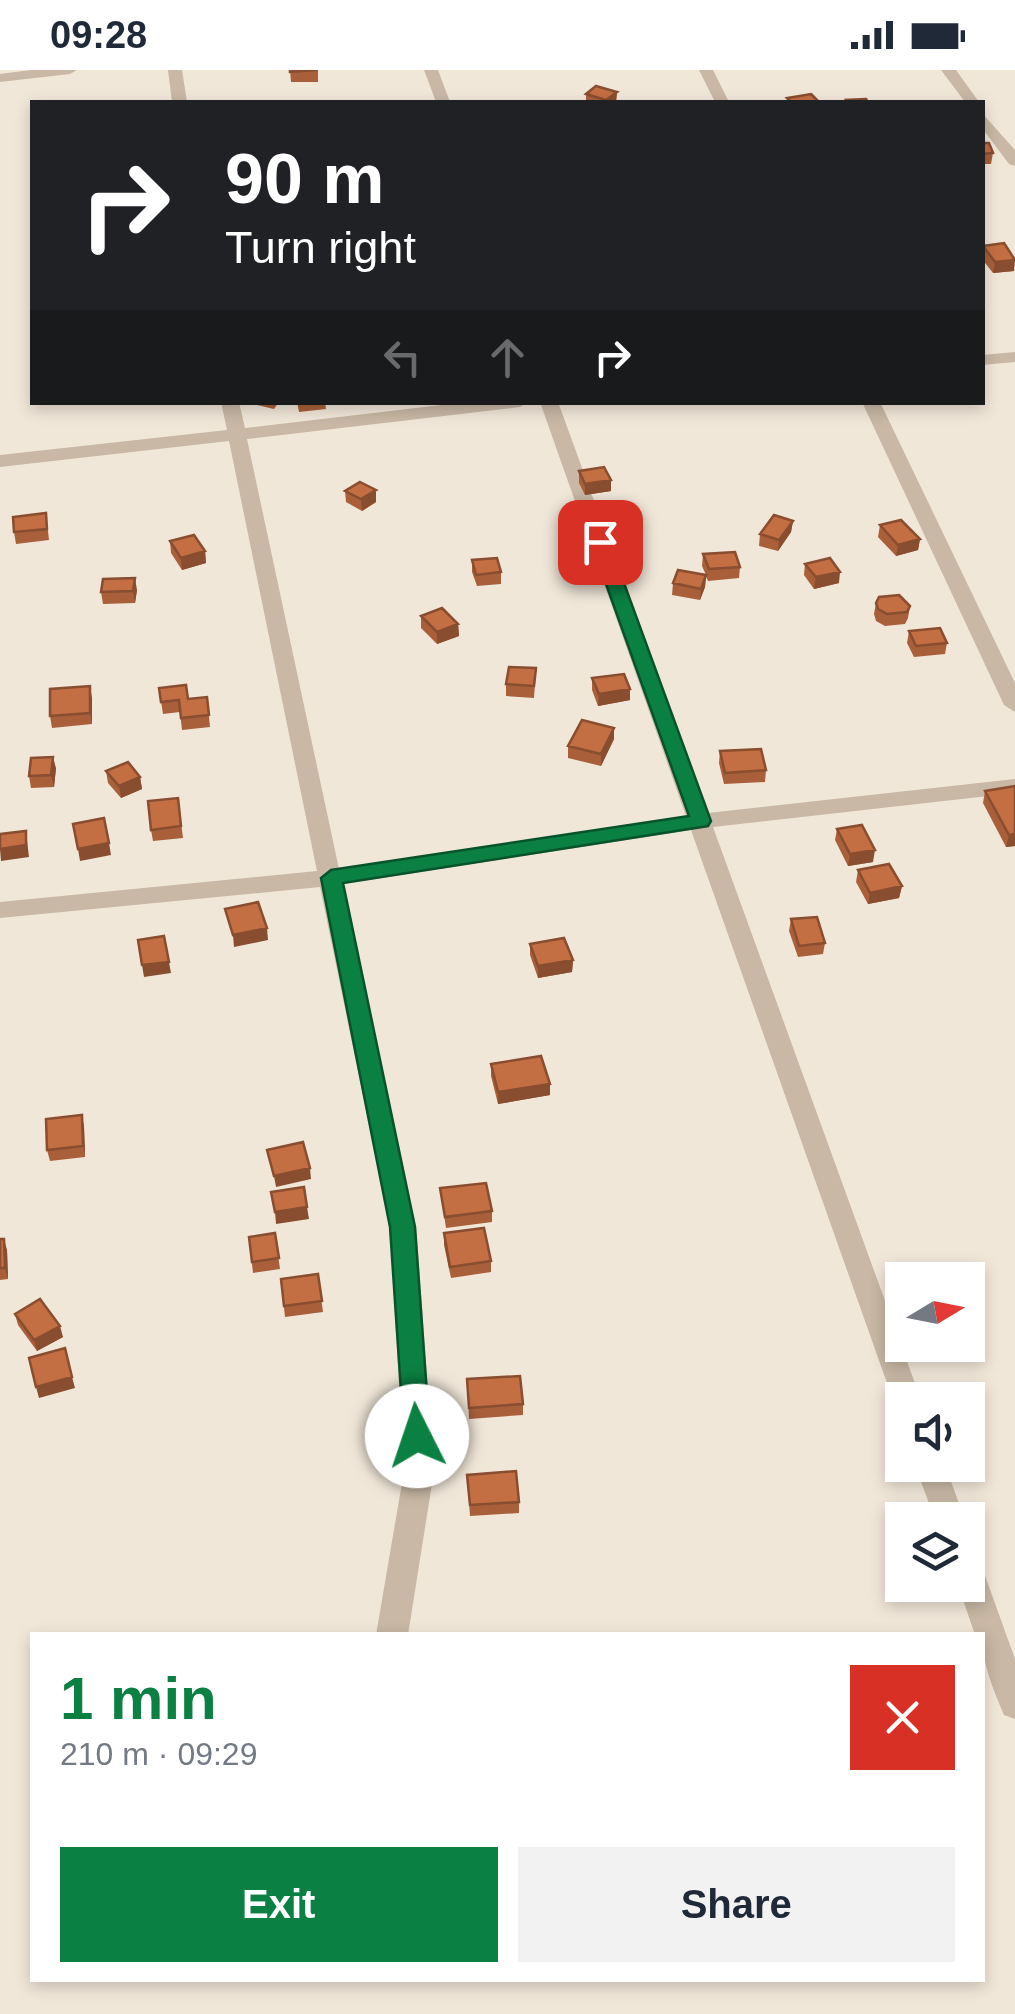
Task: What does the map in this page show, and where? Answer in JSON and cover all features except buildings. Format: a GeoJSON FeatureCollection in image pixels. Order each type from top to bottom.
{"type":"FeatureCollection","features":[{"type":"Feature","properties":{"kind":"street"},"geometry":{"type":"LineString","coordinates":[[0,78],[70,70]]}},
{"type":"Feature","properties":{"kind":"street"},"geometry":{"type":"LineString","coordinates":[[175,70],[180,100]]}},
{"type":"Feature","properties":{"kind":"street"},"geometry":{"type":"LineString","coordinates":[[431,70],[442,100]]}},
{"type":"Feature","properties":{"kind":"street"},"geometry":{"type":"LineString","coordinates":[[706,70],[721,100]]}},
{"type":"Feature","properties":{"kind":"street"},"geometry":{"type":"LineString","coordinates":[[948,70],[970,100]]}},
{"type":"Feature","properties":{"kind":"street"},"geometry":{"type":"LineString","coordinates":[[985,121],[1015,161]]}},
{"type":"Feature","properties":{"kind":"street"},"geometry":{"type":"LineString","coordinates":[[985,360],[1015,357]]}},
{"type":"Feature","properties":{"kind":"street"},"geometry":{"type":"LineString","coordinates":[[231,405],[403,1227],[419,1471],[392,1632]]}},
{"type":"Feature","properties":{"kind":"street"},"geometry":{"type":"LineString","coordinates":[[0,461],[494,405]]}},
{"type":"Feature","properties":{"kind":"street"},"geometry":{"type":"LineString","coordinates":[[550,405],[901,1382]]}},
{"type":"Feature","properties":{"kind":"street"},"geometry":{"type":"LineString","coordinates":[[871,405],[1015,705]]}},
{"type":"Feature","properties":{"kind":"street"},"geometry":{"type":"LineString","coordinates":[[0,910],[331,878],[701,821],[1015,786]]}},
{"type":"Feature","properties":{"kind":"street"},"geometry":{"type":"LineString","coordinates":[[979,1602],[1015,1704]]}},
{"type":"Feature","properties":{"kind":"route"},"geometry":{"type":"LineString","coordinates":[[417,1436],[403,1227],[331,878],[701,821],[600,542]]}}]}
